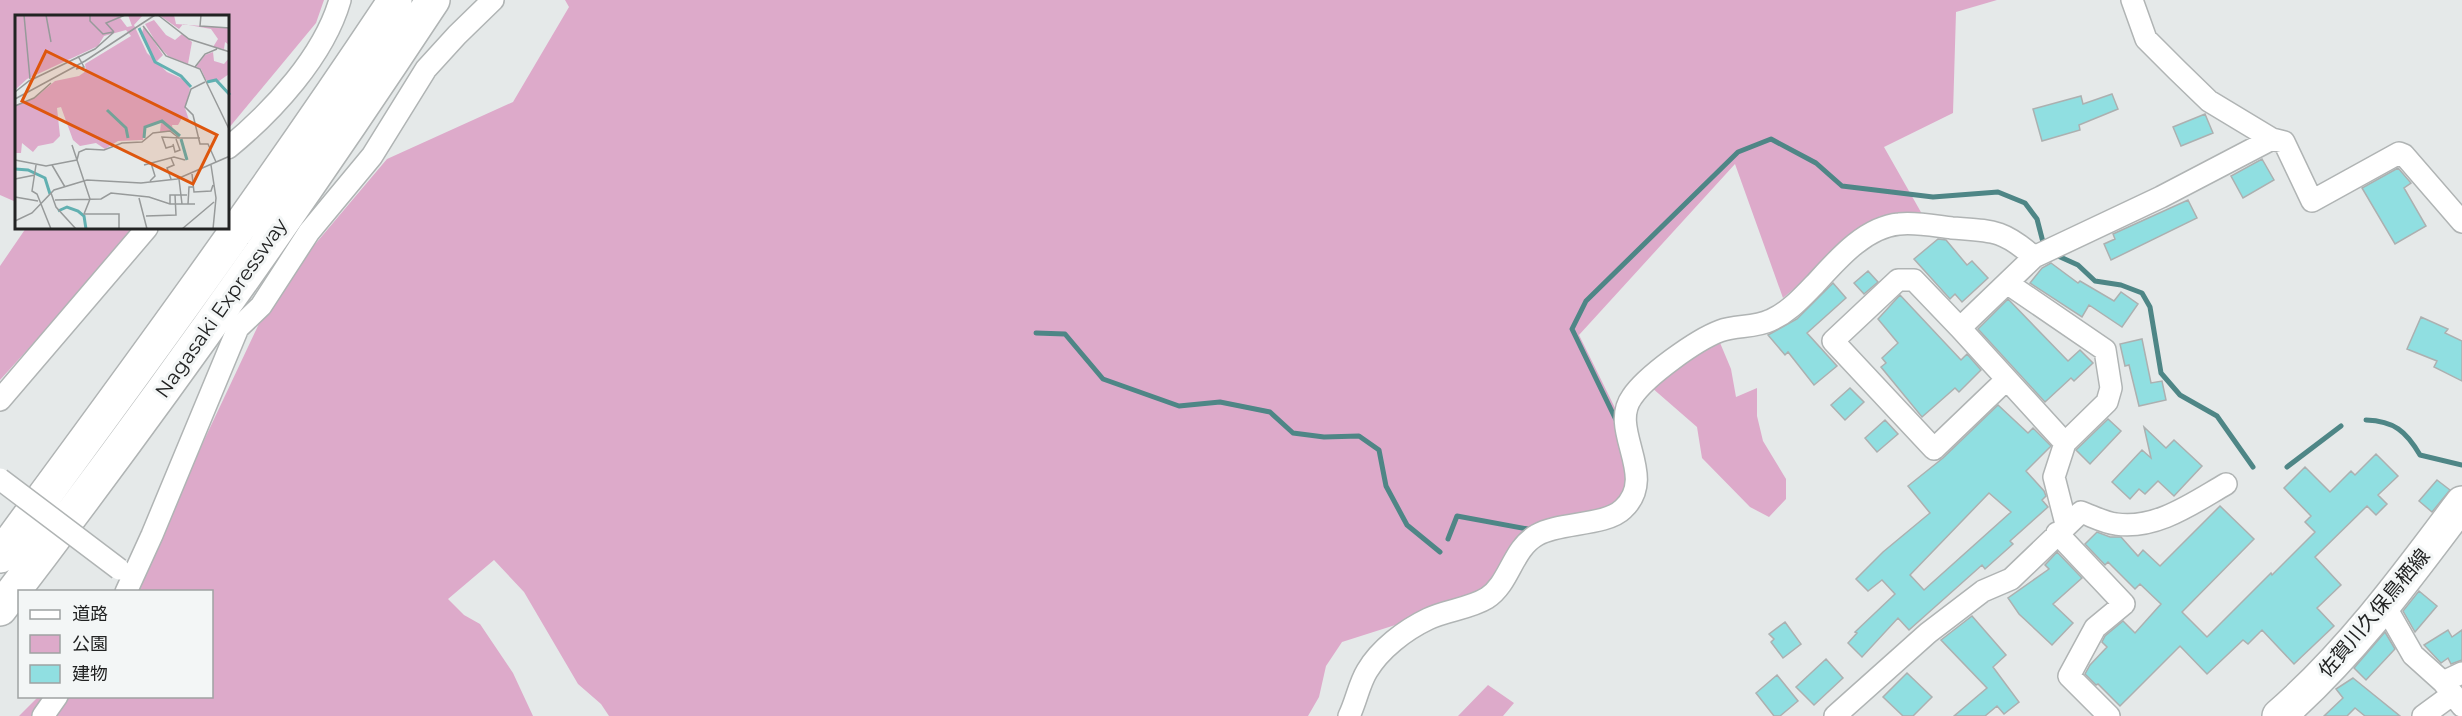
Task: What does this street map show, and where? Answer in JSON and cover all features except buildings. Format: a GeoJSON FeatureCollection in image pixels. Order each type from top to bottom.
{"type":"FeatureCollection","features":[{"type":"Feature","properties":{"kind":"main road","name":"Nagasaki Expressway"},"geometry":{"type":"LineString","coordinates":[[0,556],[249,214],[395,0]]}},
{"type":"Feature","properties":{"kind":"main road","name":"Nagasaki Expressway"},"geometry":{"type":"LineString","coordinates":[[0,609],[200,337],[295,203],[433,0]]}},
{"type":"Feature","properties":{"kind":"main road","name":"佐賀川久保鳥栖線"},"geometry":{"type":"LineString","coordinates":[[2279,716],[2312,688],[2385,606],[2462,503]]}},
{"type":"Feature","properties":{"kind":"street"},"geometry":{"type":"LineString","coordinates":[[230,146],[257,124],[316,53],[334,21],[340,0]]}},
{"type":"Feature","properties":{"kind":"street"},"geometry":{"type":"LineString","coordinates":[[0,479],[126,579],[238,328],[261,306],[309,232],[372,156],[426,69],[457,34],[493,0]]}},
{"type":"Feature","properties":{"kind":"street"},"geometry":{"type":"LineString","coordinates":[[2132,0],[2146,39],[2209,101],[2272,139],[2284,142],[2312,201],[2399,153],[2404,155],[2462,222]]}},
{"type":"Feature","properties":{"kind":"street"},"geometry":{"type":"LineString","coordinates":[[1960,328],[2034,257],[2161,197],[2272,139]]}},
{"type":"Feature","properties":{"kind":"street"},"geometry":{"type":"LineString","coordinates":[[1349,716],[1366,672],[1382,652],[1400,637],[1428,619],[1487,598],[1503,581],[1526,543],[1539,534],[1621,512],[1634,499],[1637,482],[1625,416],[1631,398],[1647,381],[1697,342],[1721,331],[1770,321],[1795,306],[1859,240],[1891,226],[1899,224],[1995,231],[2018,243],[2034,257]]}},
{"type":"Feature","properties":{"kind":"street"},"geometry":{"type":"LineString","coordinates":[[0,400],[145,230]]}},
{"type":"Feature","properties":{"kind":"street"},"geometry":{"type":"LineString","coordinates":[[2006,380],[1934,449],[1833,341],[1898,280],[1914,280],[2065,443]]}},
{"type":"Feature","properties":{"kind":"street"},"geometry":{"type":"LineString","coordinates":[[2007,283],[2105,351],[2111,388],[2107,402],[2065,443],[2054,477],[2061,529],[2124,604],[2095,628],[2069,676],[2109,716]]}},
{"type":"Feature","properties":{"kind":"street"},"geometry":{"type":"LineString","coordinates":[[1845,713],[1928,633],[1983,591],[2011,579],[2080,512],[2115,524],[2145,525],[2174,513],[2226,484]]}},
{"type":"Feature","properties":{"kind":"street"},"geometry":{"type":"LineString","coordinates":[[2385,606],[2413,655],[2453,694]]}},
{"type":"Feature","properties":{"kind":"street"},"geometry":{"type":"LineString","coordinates":[[2423,716],[2453,694],[2462,673]]}},
{"type":"Feature","properties":{"kind":"street"},"geometry":{"type":"LineString","coordinates":[[43,716],[56,698]]}},
{"type":"Feature","properties":{"kind":"green space"},"geometry":{"type":"Polygon","coordinates":[[[0,0],[324,0],[316,23],[230,127],[230,15],[15,15],[15,202],[0,195],[0,0]]]}},
{"type":"Feature","properties":{"kind":"green space"},"geometry":{"type":"Polygon","coordinates":[[[565,0],[1997,0],[1956,12],[1953,113],[1884,147],[1922,214],[1880,216],[1783,298],[1735,164],[1579,335],[1617,412],[1627,487],[1613,505],[1526,528],[1489,586],[1411,620],[1342,642],[1326,666],[1319,697],[1308,716],[609,716],[601,704],[578,684],[524,592],[494,560],[448,599],[464,615],[480,624],[513,673],[533,716],[19,716],[37,698],[213,698],[213,590],[133,590],[273,294],[387,159],[513,102],[569,7],[565,0]]]}},
{"type":"Feature","properties":{"kind":"green space"},"geometry":{"type":"Polygon","coordinates":[[[25,230],[136,230],[0,380],[0,266],[25,230]]]}},
{"type":"Feature","properties":{"kind":"green space"},"geometry":{"type":"Polygon","coordinates":[[[1718,338],[1731,369],[1736,397],[1757,388],[1757,416],[1763,441],[1786,479],[1786,499],[1769,517],[1750,507],[1702,458],[1697,427],[1651,387],[1718,338]]]}},
{"type":"Feature","properties":{"kind":"green space"},"geometry":{"type":"Polygon","coordinates":[[[1488,685],[1514,703],[1503,716],[1458,716],[1488,685]]]}},
{"type":"Feature","properties":{"kind":"waterway"},"geometry":{"type":"LineString","coordinates":[[1618,424],[1572,329],[1586,301],[1738,152],[1771,139],[1816,163],[1842,186],[1933,197],[1998,192],[2025,203],[2037,219],[2044,246]]}},
{"type":"Feature","properties":{"kind":"waterway"},"geometry":{"type":"LineString","coordinates":[[2058,256],[2078,265],[2095,281],[2121,285],[2142,293],[2150,307],[2161,373],[2180,395],[2217,416],[2253,467]]}},
{"type":"Feature","properties":{"kind":"waterway"},"geometry":{"type":"LineString","coordinates":[[1036,333],[1065,334],[1103,379],[1179,406],[1220,402],[1270,412],[1293,433],[1324,437],[1359,436],[1379,450],[1386,486],[1407,525],[1440,552]]}},
{"type":"Feature","properties":{"kind":"waterway"},"geometry":{"type":"LineString","coordinates":[[2366,420],[2392,425],[2410,440],[2420,455],[2462,465]]}},
{"type":"Feature","properties":{"kind":"waterway"},"geometry":{"type":"LineString","coordinates":[[2287,467],[2341,426]]}},
{"type":"Feature","properties":{"kind":"waterway"},"geometry":{"type":"LineString","coordinates":[[1448,539],[1457,516],[1533,530]]}}]}
